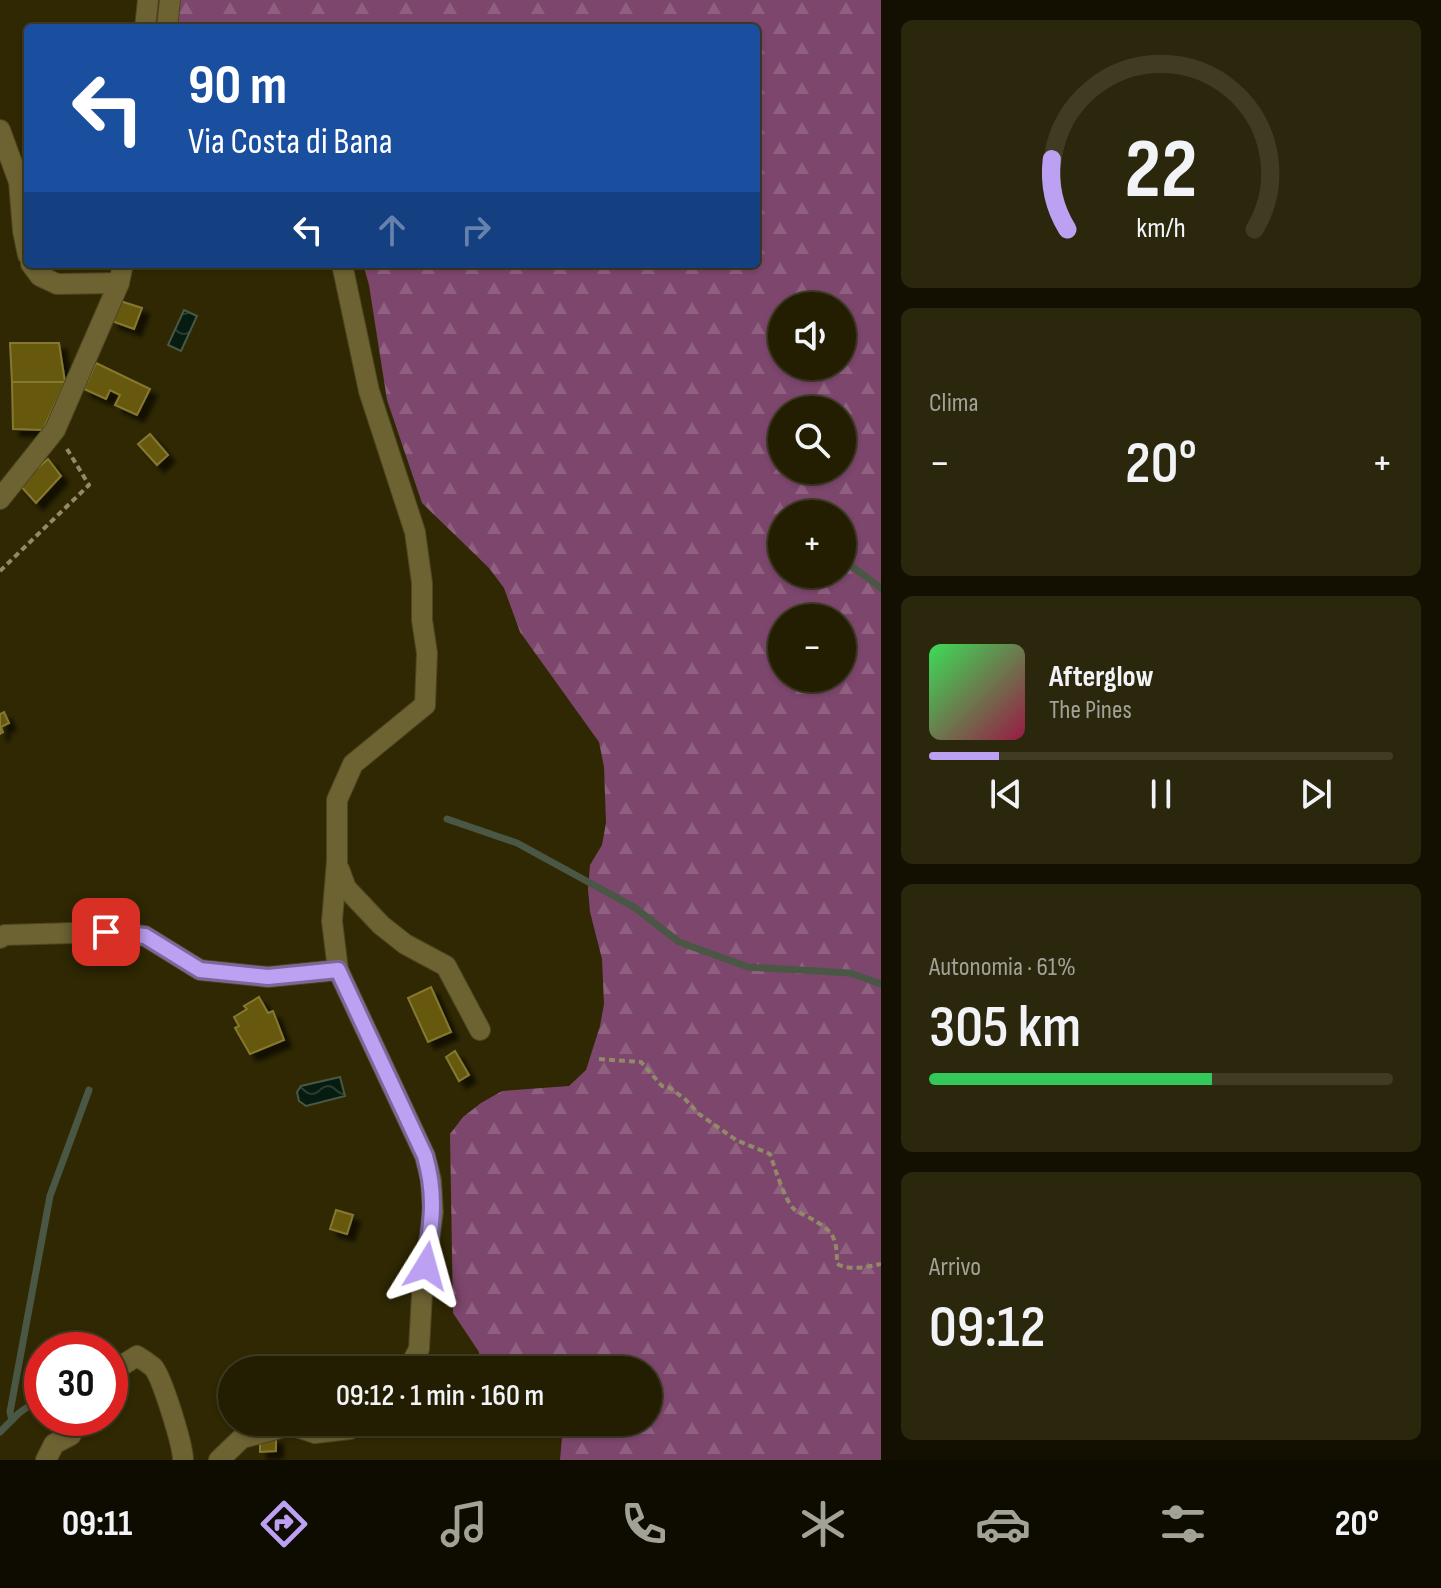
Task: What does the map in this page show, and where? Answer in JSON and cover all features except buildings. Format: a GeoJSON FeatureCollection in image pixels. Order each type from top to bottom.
{"type":"FeatureCollection","features":[{"type":"Feature","properties":{"kind":"street"},"geometry":{"type":"LineString","coordinates":[[145,24],[148,0]]}},
{"type":"Feature","properties":{"kind":"street"},"geometry":{"type":"LineString","coordinates":[[167,24],[170,0]]}},
{"type":"Feature","properties":{"kind":"street"},"geometry":{"type":"LineString","coordinates":[[0,130],[19,182],[24,236]]}},
{"type":"Feature","properties":{"kind":"street"},"geometry":{"type":"LineString","coordinates":[[34,268],[40,276],[57,284],[121,274]]}},
{"type":"Feature","properties":{"kind":"street"},"geometry":{"type":"LineString","coordinates":[[343,268],[369,391],[415,532],[427,653],[425,705],[353,764],[337,800],[337,861],[332,921],[338,970],[425,1156],[431,1180],[433,1212],[422,1294],[419,1349],[415,1356]]}},
{"type":"Feature","properties":{"kind":"street"},"geometry":{"type":"LineString","coordinates":[[0,499],[55,430],[121,274]]}},
{"type":"Feature","properties":{"kind":"street"},"geometry":{"type":"LineString","coordinates":[[337,861],[346,888],[381,925],[405,944],[446,966],[480,1030]]}},
{"type":"Feature","properties":{"kind":"street"},"geometry":{"type":"LineString","coordinates":[[0,938],[5,935],[106,932],[145,936],[200,970],[268,977],[338,970]]}},
{"type":"Feature","properties":{"kind":"street"},"geometry":{"type":"LineString","coordinates":[[128,1362],[137,1356],[154,1368],[170,1407],[183,1460]]}},
{"type":"Feature","properties":{"kind":"street"},"geometry":{"type":"LineString","coordinates":[[46,1460],[54,1444],[69,1436]]}},
{"type":"Feature","properties":{"kind":"street"},"geometry":{"type":"LineString","coordinates":[[219,1460],[242,1438],[250,1436]]}},
{"type":"Feature","properties":{"kind":"path"},"geometry":{"type":"LineString","coordinates":[[0,571],[89,485],[55,430]]}},
{"type":"Feature","properties":{"kind":"path"},"geometry":{"type":"LineString","coordinates":[[599,1059],[641,1062],[662,1086],[685,1099],[699,1114],[736,1140],[770,1154],[793,1209],[818,1222],[831,1234],[837,1245],[837,1264],[844,1268],[881,1264]]}},
{"type":"Feature","properties":{"kind":"green space"},"geometry":{"type":"Polygon","coordinates":[[[179,0],[881,0],[881,1460],[560,1460],[561,1436],[662,1436],[662,1356],[479,1356],[453,1313],[450,1134],[463,1117],[502,1091],[569,1086],[586,1070],[600,1026],[604,1004],[602,959],[590,912],[588,889],[590,865],[602,845],[606,823],[604,767],[599,742],[520,632],[504,588],[489,568],[422,503],[387,400],[364,268],[760,268],[760,24],[178,24],[179,0]]]}},
{"type":"Feature","properties":{"kind":"water"},"geometry":{"type":"Polygon","coordinates":[[[184,310],[197,316],[181,351],[168,345],[184,310]]]}},
{"type":"Feature","properties":{"kind":"water"},"geometry":{"type":"Polygon","coordinates":[[[340,1077],[345,1096],[306,1106],[299,1101],[297,1092],[301,1086],[340,1077]]]}},
{"type":"Feature","properties":{"kind":"waterway"},"geometry":{"type":"LineString","coordinates":[[856,569],[881,588]]}},
{"type":"Feature","properties":{"kind":"waterway"},"geometry":{"type":"LineString","coordinates":[[447,819],[517,843],[634,907],[679,942],[748,967],[850,973],[881,984]]}},
{"type":"Feature","properties":{"kind":"waterway"},"geometry":{"type":"LineString","coordinates":[[12,1420],[10,1412],[50,1196],[89,1090]]}},
{"type":"Feature","properties":{"kind":"waterway"},"geometry":{"type":"LineString","coordinates":[[0,1432],[24,1410]]}},
{"type":"Feature","properties":{"kind":"route"},"geometry":{"type":"LineString","coordinates":[[106,932],[145,936],[200,970],[268,977],[338,970],[425,1156],[431,1180],[433,1212],[426,1266]]}}]}
